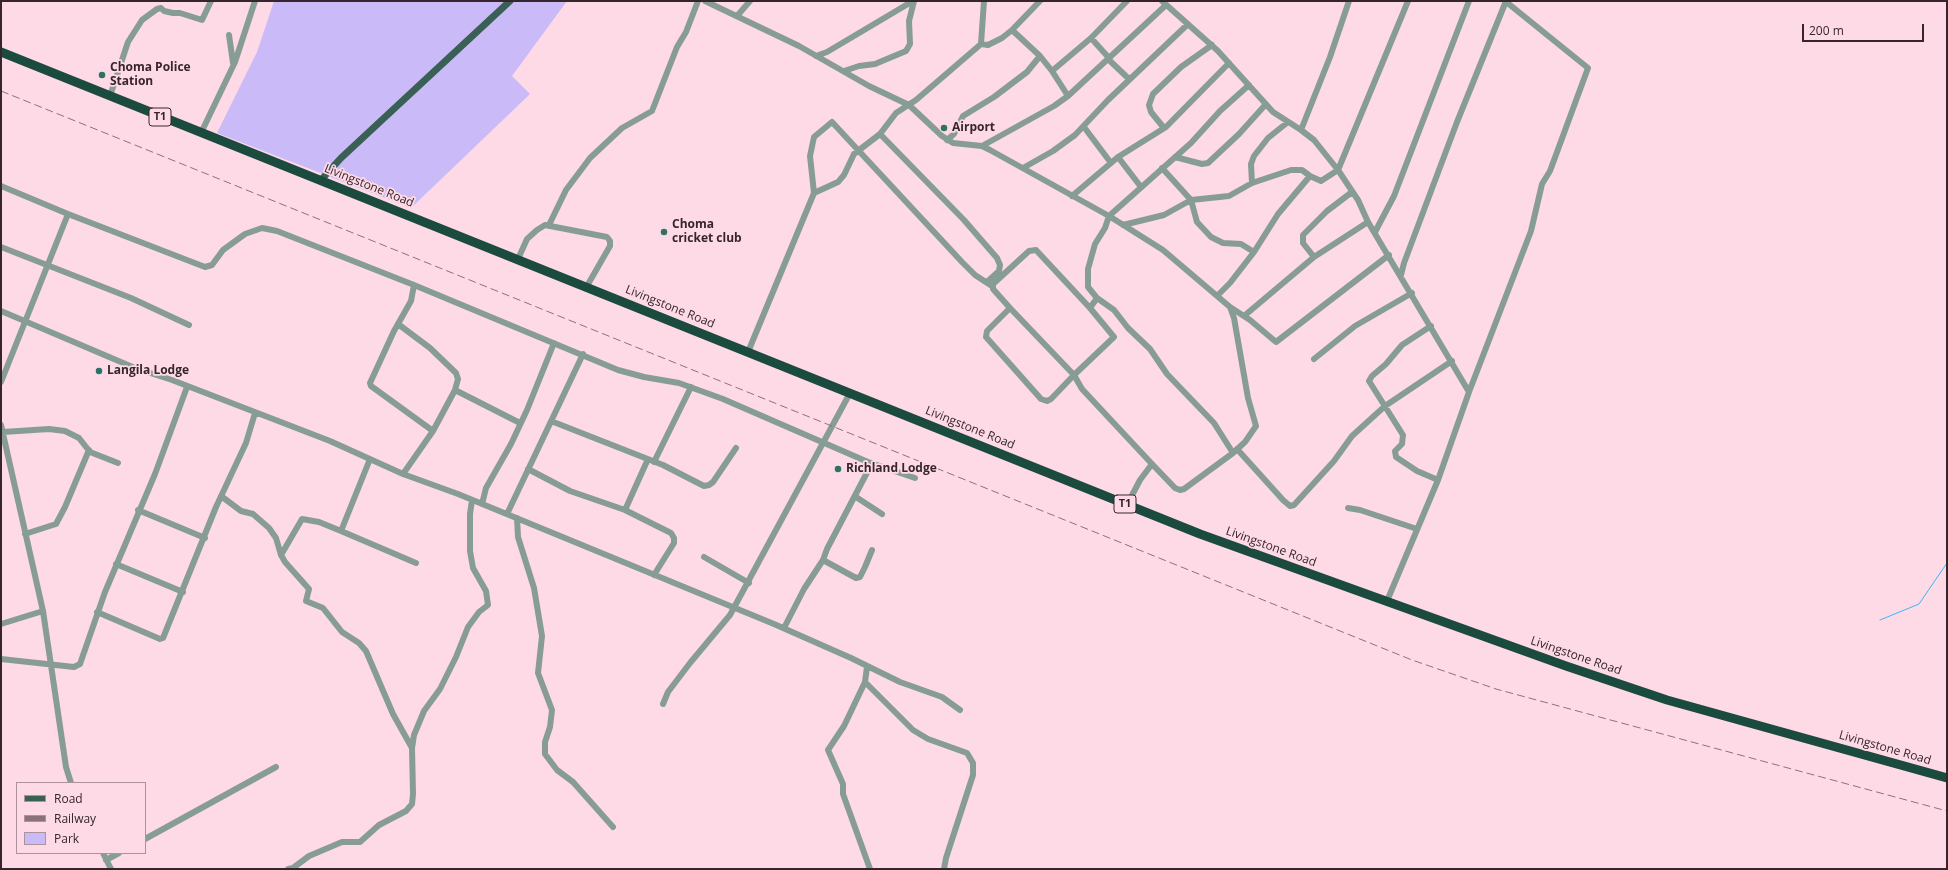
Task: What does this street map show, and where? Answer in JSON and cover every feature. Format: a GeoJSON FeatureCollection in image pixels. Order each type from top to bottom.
{"type":"FeatureCollection","features":[{"type":"Feature","properties":{"kind":"highway","name":"Livingstone Road"},"geometry":{"type":"LineString","coordinates":[[1,52],[587,286],[1200,534],[1566,666],[1667,700],[1947,778]]}},
{"type":"Feature","properties":{"kind":"main road"},"geometry":{"type":"LineString","coordinates":[[321,180],[341,158],[510,1]]}},
{"type":"Feature","properties":{"kind":"street"},"geometry":{"type":"LineString","coordinates":[[110,96],[128,42],[142,20],[157,9],[161,8],[164,11],[180,13],[202,20],[211,1]]}},
{"type":"Feature","properties":{"kind":"street"},"geometry":{"type":"LineString","coordinates":[[201,133],[234,64],[255,1]]}},
{"type":"Feature","properties":{"kind":"street"},"geometry":{"type":"LineString","coordinates":[[549,225],[566,190],[590,158],[622,128],[652,111],[677,46],[686,32],[698,1]]}},
{"type":"Feature","properties":{"kind":"street"},"geometry":{"type":"LineString","coordinates":[[705,1],[816,56],[909,106],[947,140],[957,144],[982,146],[1109,216],[1163,250],[1230,307],[1244,316],[1276,342],[1389,255]]}},
{"type":"Feature","properties":{"kind":"street"},"geometry":{"type":"LineString","coordinates":[[737,16],[750,1]]}},
{"type":"Feature","properties":{"kind":"street"},"geometry":{"type":"LineString","coordinates":[[816,56],[828,52],[914,1]]}},
{"type":"Feature","properties":{"kind":"street"},"geometry":{"type":"LineString","coordinates":[[844,71],[859,66],[875,64],[906,50],[910,44],[909,21],[914,1]]}},
{"type":"Feature","properties":{"kind":"street"},"geometry":{"type":"LineString","coordinates":[[814,193],[838,182],[844,175],[850,160],[857,151],[880,134],[896,113],[909,106],[981,44],[984,1]]}},
{"type":"Feature","properties":{"kind":"street"},"geometry":{"type":"LineString","coordinates":[[981,44],[988,45],[1002,38],[1012,30],[1040,1]]}},
{"type":"Feature","properties":{"kind":"street"},"geometry":{"type":"LineString","coordinates":[[1052,71],[1090,38],[1127,1]]}},
{"type":"Feature","properties":{"kind":"street"},"geometry":{"type":"LineString","coordinates":[[1301,130],[1314,92],[1330,57],[1349,1]]}},
{"type":"Feature","properties":{"kind":"street"},"geometry":{"type":"LineString","coordinates":[[1123,225],[1164,215],[1191,200],[1229,196],[1252,183],[1291,170],[1302,170],[1310,176],[1324,180],[1338,170],[1408,1]]}},
{"type":"Feature","properties":{"kind":"street"},"geometry":{"type":"LineString","coordinates":[[1375,232],[1394,196],[1469,1]]}},
{"type":"Feature","properties":{"kind":"street"},"geometry":{"type":"LineString","coordinates":[[1387,601],[1438,480],[1509,283],[1515,273],[1531,231],[1542,184],[1550,171],[1588,68],[1506,1],[1457,122],[1404,263],[1401,275]]}},
{"type":"Feature","properties":{"kind":"street"},"geometry":{"type":"LineString","coordinates":[[982,146],[1068,96],[1164,3],[1229,63],[1273,112],[1314,140],[1338,170],[1412,293],[1469,392]]}},
{"type":"Feature","properties":{"kind":"street"},"geometry":{"type":"LineString","coordinates":[[1023,168],[1064,144],[1084,127],[1129,79],[1188,24]]}},
{"type":"Feature","properties":{"kind":"street"},"geometry":{"type":"LineString","coordinates":[[1012,30],[1040,56],[1052,71],[1068,96]]}},
{"type":"Feature","properties":{"kind":"street"},"geometry":{"type":"LineString","coordinates":[[229,35],[234,64]]}},
{"type":"Feature","properties":{"kind":"street"},"geometry":{"type":"LineString","coordinates":[[1090,38],[1129,79]]}},
{"type":"Feature","properties":{"kind":"street"},"geometry":{"type":"LineString","coordinates":[[1164,128],[1151,112],[1149,104],[1153,94],[1181,66],[1212,46]]}},
{"type":"Feature","properties":{"kind":"street"},"geometry":{"type":"LineString","coordinates":[[947,140],[954,134],[963,116],[994,97],[1027,72],[1040,56]]}},
{"type":"Feature","properties":{"kind":"street"},"geometry":{"type":"LineString","coordinates":[[1072,196],[1118,157],[1164,128],[1176,118],[1229,63]]}},
{"type":"Feature","properties":{"kind":"street"},"geometry":{"type":"LineString","coordinates":[[1249,85],[1220,111],[1191,143],[1109,216],[1105,228],[1095,244],[1087,279],[1088,287],[1097,298],[1114,310],[1128,328],[1150,349],[1167,374],[1214,423],[1235,451],[1290,506],[1294,505],[1334,461],[1352,436],[1385,406],[1452,361]]}},
{"type":"Feature","properties":{"kind":"street"},"geometry":{"type":"LineString","coordinates":[[1175,157],[1202,164],[1211,162],[1266,104]]}},
{"type":"Feature","properties":{"kind":"street"},"geometry":{"type":"LineString","coordinates":[[748,352],[814,193],[810,156],[814,136],[832,122],[857,151],[970,271],[990,284],[1010,308],[1074,375],[1082,389],[1175,488],[1180,490],[1184,490],[1200,476],[1235,451],[1256,426],[1248,398],[1234,318],[1230,307]]}},
{"type":"Feature","properties":{"kind":"street"},"geometry":{"type":"LineString","coordinates":[[1252,183],[1251,164],[1254,156],[1268,138],[1288,122]]}},
{"type":"Feature","properties":{"kind":"street"},"geometry":{"type":"LineString","coordinates":[[1084,127],[1111,163]]}},
{"type":"Feature","properties":{"kind":"street"},"geometry":{"type":"LineString","coordinates":[[880,134],[964,220],[997,258],[1000,265],[999,271],[990,284]]}},
{"type":"Feature","properties":{"kind":"street"},"geometry":{"type":"LineString","coordinates":[[1118,157],[1141,187]]}},
{"type":"Feature","properties":{"kind":"street"},"geometry":{"type":"LineString","coordinates":[[1162,168],[1191,200],[1197,222],[1211,237],[1223,244],[1241,244],[1254,252]]}},
{"type":"Feature","properties":{"kind":"street"},"geometry":{"type":"LineString","coordinates":[[1217,296],[1230,283],[1254,252],[1272,224],[1310,176]]}},
{"type":"Feature","properties":{"kind":"street"},"geometry":{"type":"LineString","coordinates":[[1,186],[68,214],[205,267],[212,265],[223,250],[245,234],[262,228],[277,231],[324,248],[583,354],[618,370],[691,387],[872,463],[915,478]]}},
{"type":"Feature","properties":{"kind":"street"},"geometry":{"type":"LineString","coordinates":[[1314,257],[1303,243],[1303,235],[1328,211],[1352,192]]}},
{"type":"Feature","properties":{"kind":"street"},"geometry":{"type":"LineString","coordinates":[[1,382],[68,214]]}},
{"type":"Feature","properties":{"kind":"street"},"geometry":{"type":"LineString","coordinates":[[1244,316],[1314,257],[1368,222]]}},
{"type":"Feature","properties":{"kind":"street"},"geometry":{"type":"LineString","coordinates":[[518,259],[527,239],[540,227],[549,225],[591,235],[604,236],[610,239],[610,246],[587,286]]}},
{"type":"Feature","properties":{"kind":"street"},"geometry":{"type":"LineString","coordinates":[[1,247],[131,298],[189,325]]}},
{"type":"Feature","properties":{"kind":"street"},"geometry":{"type":"LineString","coordinates":[[990,284],[1029,251],[1034,250],[1090,308],[1114,337],[1049,400],[1045,401],[1041,399],[986,337],[987,331],[1010,308]]}},
{"type":"Feature","properties":{"kind":"street"},"geometry":{"type":"LineString","coordinates":[[414,285],[411,301],[398,324],[370,383],[371,386],[432,431]]}},
{"type":"Feature","properties":{"kind":"street"},"geometry":{"type":"LineString","coordinates":[[1314,359],[1355,326],[1412,293]]}},
{"type":"Feature","properties":{"kind":"street"},"geometry":{"type":"LineString","coordinates":[[1090,308],[1097,298]]}},
{"type":"Feature","properties":{"kind":"street"},"geometry":{"type":"LineString","coordinates":[[1,311],[135,368],[330,441],[403,474],[517,518],[784,628],[900,682],[942,697],[960,710]]}},
{"type":"Feature","properties":{"kind":"street"},"geometry":{"type":"LineString","coordinates":[[398,324],[430,348],[456,373],[458,379],[455,390],[432,431],[403,474]]}},
{"type":"Feature","properties":{"kind":"street"},"geometry":{"type":"LineString","coordinates":[[1431,326],[1402,345],[1386,364],[1370,379],[1370,384],[1403,435],[1402,444],[1395,451],[1396,457],[1417,471],[1438,480]]}},
{"type":"Feature","properties":{"kind":"street"},"geometry":{"type":"LineString","coordinates":[[482,504],[486,488],[511,444],[542,376],[554,342]]}},
{"type":"Feature","properties":{"kind":"street"},"geometry":{"type":"LineString","coordinates":[[506,514],[583,354]]}},
{"type":"Feature","properties":{"kind":"street"},"geometry":{"type":"LineString","coordinates":[[1,659],[74,667],[80,664],[97,612],[138,510],[155,474],[187,387]]}},
{"type":"Feature","properties":{"kind":"street"},"geometry":{"type":"LineString","coordinates":[[625,510],[691,387]]}},
{"type":"Feature","properties":{"kind":"street"},"geometry":{"type":"LineString","coordinates":[[455,390],[520,423]]}},
{"type":"Feature","properties":{"kind":"street"},"geometry":{"type":"LineString","coordinates":[[663,704],[668,692],[734,608],[749,583],[850,392]]}},
{"type":"Feature","properties":{"kind":"street"},"geometry":{"type":"LineString","coordinates":[[97,612],[162,639],[183,592],[221,496],[246,443],[255,413]]}},
{"type":"Feature","properties":{"kind":"street"},"geometry":{"type":"LineString","coordinates":[[551,421],[670,468],[699,484],[707,486],[713,482],[736,448]]}},
{"type":"Feature","properties":{"kind":"street"},"geometry":{"type":"LineString","coordinates":[[1,425],[43,611],[64,754],[71,782]]}},
{"type":"Feature","properties":{"kind":"street"},"geometry":{"type":"LineString","coordinates":[[3,432],[49,429],[65,431],[79,438],[89,450],[118,463]]}},
{"type":"Feature","properties":{"kind":"street"},"geometry":{"type":"LineString","coordinates":[[26,534],[56,524],[65,507],[89,450]]}},
{"type":"Feature","properties":{"kind":"street"},"geometry":{"type":"LineString","coordinates":[[341,531],[370,459]]}},
{"type":"Feature","properties":{"kind":"street"},"geometry":{"type":"LineString","coordinates":[[784,628],[804,590],[823,560],[827,549],[872,463]]}},
{"type":"Feature","properties":{"kind":"street"},"geometry":{"type":"LineString","coordinates":[[1127,505],[1140,480],[1152,464]]}},
{"type":"Feature","properties":{"kind":"street"},"geometry":{"type":"LineString","coordinates":[[528,469],[570,491],[625,510],[667,530],[673,536],[674,543],[654,575]]}},
{"type":"Feature","properties":{"kind":"street"},"geometry":{"type":"LineString","coordinates":[[221,496],[241,511],[253,514],[269,528],[276,538],[281,555],[309,589],[306,601],[323,608],[342,632],[359,643],[366,651],[393,714],[412,748]]}},
{"type":"Feature","properties":{"kind":"street"},"geometry":{"type":"LineString","coordinates":[[856,496],[882,514]]}},
{"type":"Feature","properties":{"kind":"street"},"geometry":{"type":"LineString","coordinates":[[288,869],[293,868],[309,856],[342,842],[360,842],[380,825],[406,811],[412,804],[412,748],[414,735],[424,711],[440,689],[456,657],[468,627],[479,612],[488,605],[486,591],[473,568],[470,551],[470,514],[472,500]]}},
{"type":"Feature","properties":{"kind":"street"},"geometry":{"type":"LineString","coordinates":[[1348,508],[1360,510],[1417,529]]}},
{"type":"Feature","properties":{"kind":"street"},"geometry":{"type":"LineString","coordinates":[[138,510],[205,538]]}},
{"type":"Feature","properties":{"kind":"street"},"geometry":{"type":"LineString","coordinates":[[517,518],[518,538],[533,583],[542,636],[538,673],[552,710],[550,727],[545,742],[545,754],[557,770],[573,782],[613,827]]}},
{"type":"Feature","properties":{"kind":"street"},"geometry":{"type":"LineString","coordinates":[[281,555],[302,519],[319,522],[416,563]]}},
{"type":"Feature","properties":{"kind":"street"},"geometry":{"type":"LineString","coordinates":[[823,560],[856,578],[860,577],[866,567],[872,550]]}},
{"type":"Feature","properties":{"kind":"street"},"geometry":{"type":"LineString","coordinates":[[704,557],[749,583]]}},
{"type":"Feature","properties":{"kind":"street"},"geometry":{"type":"LineString","coordinates":[[116,564],[183,592]]}},
{"type":"Feature","properties":{"kind":"street"},"geometry":{"type":"LineString","coordinates":[[1,624],[43,611]]}},
{"type":"Feature","properties":{"kind":"street"},"geometry":{"type":"LineString","coordinates":[[867,667],[865,682],[844,726],[828,750],[843,784],[843,794],[870,869]]}},
{"type":"Feature","properties":{"kind":"street"},"geometry":{"type":"LineString","coordinates":[[865,682],[913,730],[928,739],[967,753],[973,763],[972,775],[946,858],[944,869]]}},
{"type":"Feature","properties":{"kind":"street"},"geometry":{"type":"LineString","coordinates":[[146,838],[276,767]]}},
{"type":"Feature","properties":{"kind":"street"},"geometry":{"type":"LineString","coordinates":[[103,854],[111,869]]}},
{"type":"Feature","properties":{"kind":"street"},"geometry":{"type":"LineString","coordinates":[[106,860],[118,854]]}},
{"type":"Feature","properties":{"kind":"green space"},"geometry":{"type":"Polygon","coordinates":[[[274,1],[567,1],[512,76],[530,94],[411,208],[217,133],[257,52],[274,1]]]}},
{"type":"Feature","properties":{"kind":"waterway"},"geometry":{"type":"LineString","coordinates":[[1880,620],[1919,604],[1947,563]]}},
{"type":"Feature","properties":{"kind":"railway"},"geometry":{"type":"LineString","coordinates":[[1,91],[1412,660],[1496,689],[1947,811]]}},
{"type":"Feature","properties":{"kind":"place","name":"Choma Police Station"},"geometry":{"type":"Point","coordinates":[102,75]}},
{"type":"Feature","properties":{"kind":"place","name":"Airport"},"geometry":{"type":"Point","coordinates":[944,128]}},
{"type":"Feature","properties":{"kind":"place","name":"Choma cricket club"},"geometry":{"type":"Point","coordinates":[664,232]}},
{"type":"Feature","properties":{"kind":"place","name":"Langila Lodge"},"geometry":{"type":"Point","coordinates":[99,371]}},
{"type":"Feature","properties":{"kind":"place","name":"Richland Lodge"},"geometry":{"type":"Point","coordinates":[838,469]}}]}
